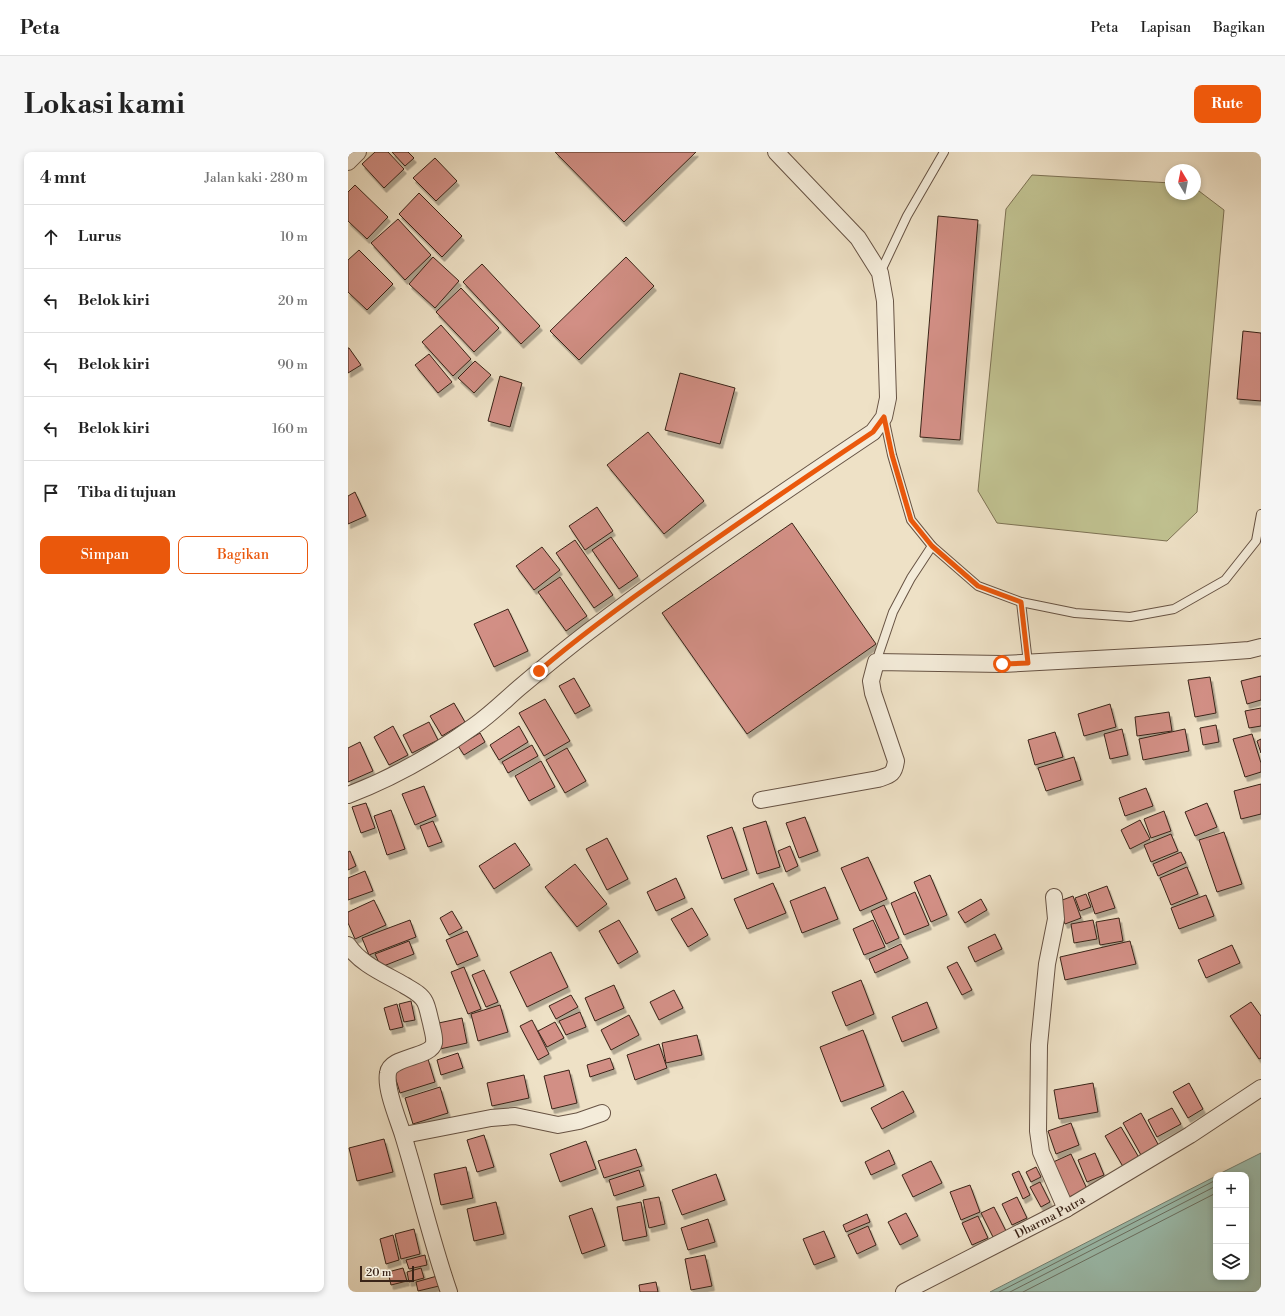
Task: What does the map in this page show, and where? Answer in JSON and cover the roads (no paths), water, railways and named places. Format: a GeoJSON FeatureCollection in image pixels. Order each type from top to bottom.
{"type":"FeatureCollection","features":[{"type":"Feature","properties":{"kind":"street"},"geometry":{"type":"LineString","coordinates":[[348,162],[358,152]]}},
{"type":"Feature","properties":{"kind":"street"},"geometry":{"type":"LineString","coordinates":[[348,796],[407,769],[432,755],[476,725],[554,658],[595,626],[756,510],[873,432],[884,417],[888,398],[885,301],[880,274],[858,238],[776,152]]}},
{"type":"Feature","properties":{"kind":"street"},"geometry":{"type":"LineString","coordinates":[[761,800],[878,779],[891,774],[895,770],[896,761],[871,681],[876,662],[1028,663],[1208,653],[1249,650],[1261,647]]}},
{"type":"Feature","properties":{"kind":"street"},"geometry":{"type":"LineString","coordinates":[[1054,897],[1056,919],[1047,964],[1039,1045],[1038,1131],[1041,1152],[1066,1209]]}},
{"type":"Feature","properties":{"kind":"street"},"geometry":{"type":"LineString","coordinates":[[348,945],[352,952],[362,962],[418,994],[425,1002],[434,1037],[434,1045],[431,1049],[392,1066],[388,1072],[388,1081],[391,1096],[404,1135],[449,1292]]}},
{"type":"Feature","properties":{"kind":"street","name":"Dharma Putra"},"geometry":{"type":"LineString","coordinates":[[904,1292],[1066,1209],[1190,1135],[1261,1088]]}},
{"type":"Feature","properties":{"kind":"street"},"geometry":{"type":"LineString","coordinates":[[404,1135],[491,1118],[515,1116],[558,1125],[579,1121],[602,1113]]}},
{"type":"Feature","properties":{"kind":"lane"},"geometry":{"type":"LineString","coordinates":[[880,274],[907,216],[944,152]]}},
{"type":"Feature","properties":{"kind":"lane"},"geometry":{"type":"LineString","coordinates":[[884,417],[892,455],[911,520],[932,546],[978,586],[1021,602],[1075,613],[1130,617],[1174,609],[1225,580],[1256,540],[1261,514]]}},
{"type":"Feature","properties":{"kind":"lane"},"geometry":{"type":"LineString","coordinates":[[876,662],[893,612],[911,578],[932,546]]}},
{"type":"Feature","properties":{"kind":"lane"},"geometry":{"type":"LineString","coordinates":[[1021,602],[1028,663]]}},
{"type":"Feature","properties":{"kind":"water"},"geometry":{"type":"Polygon","coordinates":[[[1261,1153],[1261,1292],[990,1292],[1213,1178],[1213,1280],[1249,1280],[1249,1172],[1223,1172],[1261,1153]]]}}]}
